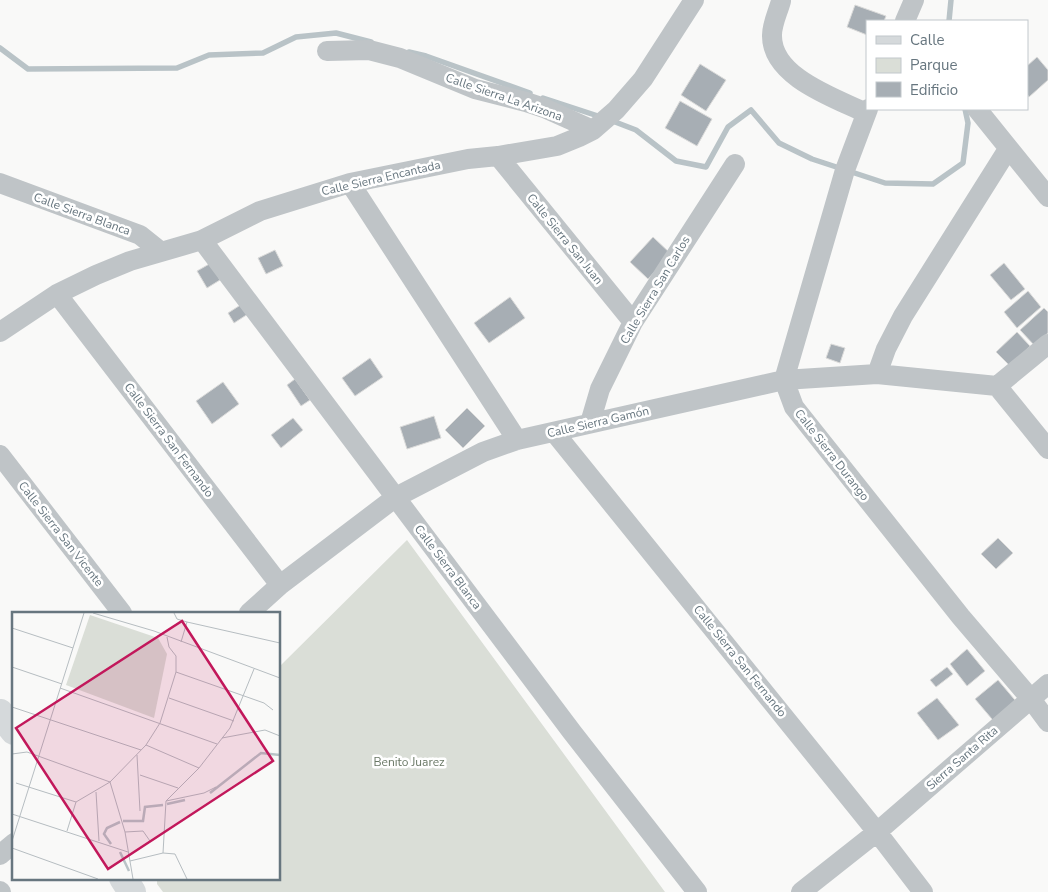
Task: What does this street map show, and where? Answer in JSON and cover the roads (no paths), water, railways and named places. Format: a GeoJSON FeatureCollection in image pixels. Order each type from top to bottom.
{"type":"FeatureCollection","features":[{"type":"Feature","properties":{"kind":"street","name":"Calle Sierra Encantada"},"geometry":{"type":"LineString","coordinates":[[0,332],[57,294],[96,275],[160,251],[202,240],[260,211],[350,183],[468,159],[558,146],[593,130],[616,110],[643,79],[694,0]]}},
{"type":"Feature","properties":{"kind":"street"},"geometry":{"type":"LineString","coordinates":[[781,1],[772,36],[776,52],[784,67],[806,83],[867,111],[845,170],[784,380]]}},
{"type":"Feature","properties":{"kind":"street","name":"Calle Sierra La Arizona"},"geometry":{"type":"LineString","coordinates":[[327,51],[369,50],[400,58],[475,89],[544,108],[593,130]]}},
{"type":"Feature","properties":{"kind":"street"},"geometry":{"type":"LineString","coordinates":[[978,110],[1048,197]]}},
{"type":"Feature","properties":{"kind":"street"},"geometry":{"type":"LineString","coordinates":[[877,374],[886,349],[903,316],[1008,149]]}},
{"type":"Feature","properties":{"kind":"street","name":"Calle Sierra San Juan"},"geometry":{"type":"LineString","coordinates":[[498,156],[633,322]]}},
{"type":"Feature","properties":{"kind":"street","name":"Calle Sierra San Carlos"},"geometry":{"type":"LineString","coordinates":[[590,423],[600,389],[633,322],[735,164]]}},
{"type":"Feature","properties":{"kind":"street","name":"Calle Sierra Blanca"},"geometry":{"type":"LineString","coordinates":[[0,183],[140,235],[160,251]]}},
{"type":"Feature","properties":{"kind":"street"},"geometry":{"type":"LineString","coordinates":[[350,183],[517,440]]}},
{"type":"Feature","properties":{"kind":"street","name":"Calle Sierra Blanca"},"geometry":{"type":"LineString","coordinates":[[202,240],[572,732],[697,892]]}},
{"type":"Feature","properties":{"kind":"street","name":"Calle Sierra San Fernando"},"geometry":{"type":"LineString","coordinates":[[57,294],[280,585]]}},
{"type":"Feature","properties":{"kind":"street"},"geometry":{"type":"LineString","coordinates":[[1048,344],[996,386],[1048,449]]}},
{"type":"Feature","properties":{"kind":"street","name":"Calle Sierra Gamón"},"geometry":{"type":"LineString","coordinates":[[250,612],[280,585],[396,497],[483,452],[517,440],[784,380],[877,374],[996,386]]}},
{"type":"Feature","properties":{"kind":"street","name":"Calle Sierra Durango"},"geometry":{"type":"LineString","coordinates":[[784,380],[794,407],[961,617],[1031,699],[1048,722]]}},
{"type":"Feature","properties":{"kind":"street","name":"Calle Sierra San Fernando"},"geometry":{"type":"LineString","coordinates":[[554,432],[924,892]]}},
{"type":"Feature","properties":{"kind":"street","name":"Calle Sierra San Vicente"},"geometry":{"type":"LineString","coordinates":[[0,455],[121,612]]}},
{"type":"Feature","properties":{"kind":"street","name":"Sierra Santa Rita"},"geometry":{"type":"LineString","coordinates":[[801,892],[877,832],[1048,684]]}},
{"type":"Feature","properties":{"kind":"street"},"geometry":{"type":"LineString","coordinates":[[0,713],[12,729]]}},
{"type":"Feature","properties":{"kind":"street"},"geometry":{"type":"LineString","coordinates":[[0,855],[12,845]]}},
{"type":"Feature","properties":{"kind":"street"},"geometry":{"type":"LineString","coordinates":[[124,880],[132,892]]}},
{"type":"Feature","properties":{"kind":"waterway"},"geometry":{"type":"LineString","coordinates":[[949,20],[951,0]]}},
{"type":"Feature","properties":{"kind":"waterway"},"geometry":{"type":"LineString","coordinates":[[0,48],[28,69],[177,68],[209,55],[263,53],[296,37],[336,33],[371,42]]}},
{"type":"Feature","properties":{"kind":"waterway"},"geometry":{"type":"LineString","coordinates":[[409,52],[426,56],[530,93]]}},
{"type":"Feature","properties":{"kind":"waterway"},"geometry":{"type":"LineString","coordinates":[[543,98],[601,117]]}},
{"type":"Feature","properties":{"kind":"waterway"},"geometry":{"type":"LineString","coordinates":[[610,120],[636,130],[676,161],[706,167],[728,127],[751,110],[779,143],[812,159],[885,183],[933,184],[963,163],[968,123],[965,110]]}},
{"type":"Feature","properties":{"kind":"park label","name":"Benito Juarez"},"geometry":{"type":"Point","coordinates":[409,762]}}]}
